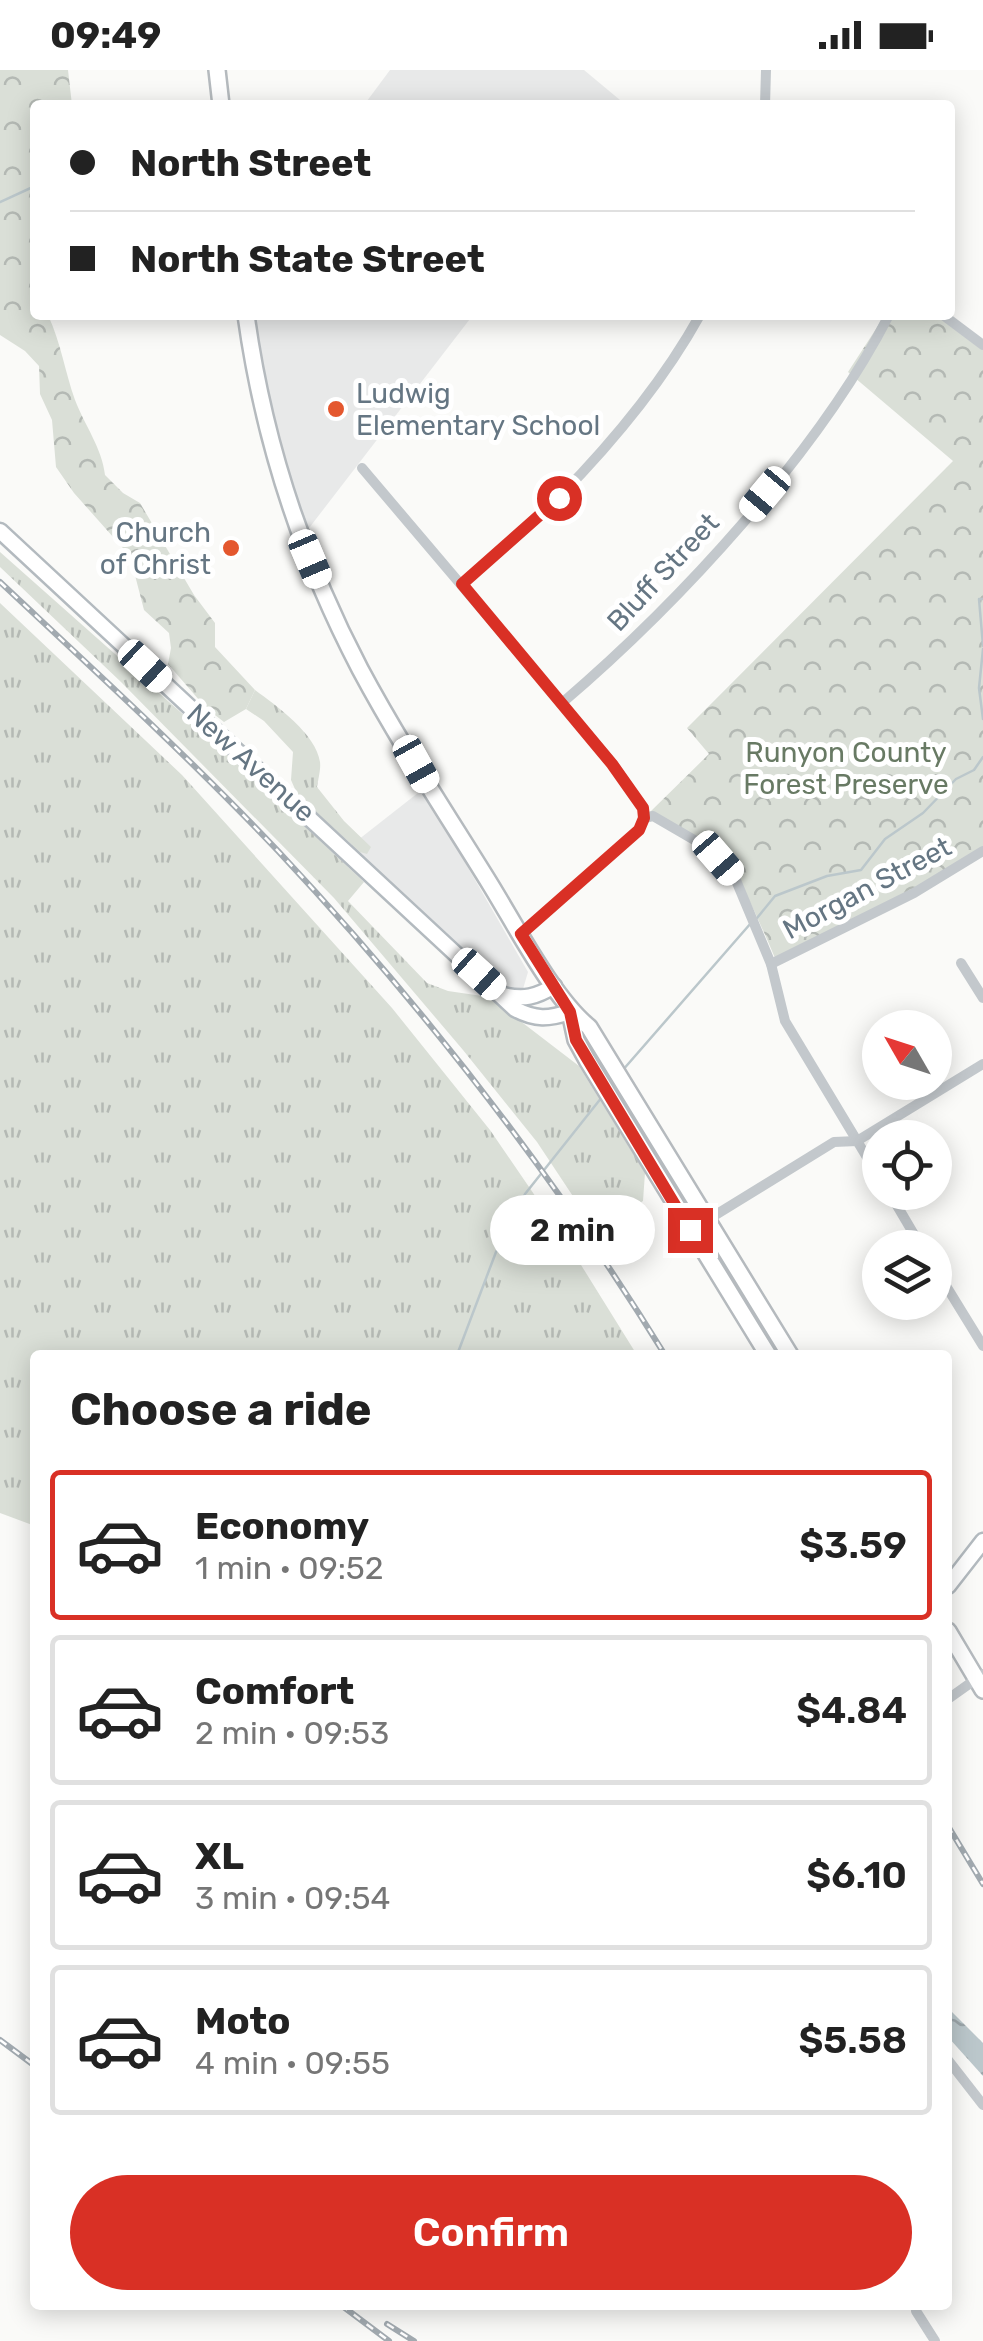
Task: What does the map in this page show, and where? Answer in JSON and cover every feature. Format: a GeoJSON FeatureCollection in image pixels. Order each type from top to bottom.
{"type":"FeatureCollection","features":[{"type":"Feature","properties":{"kind":"main road"},"geometry":{"type":"LineString","coordinates":[[216,70],[220,100]]}},
{"type":"Feature","properties":{"kind":"main road"},"geometry":{"type":"LineString","coordinates":[[247,320],[275,456],[332,611],[376,697],[570,1012],[576,1040],[587,1060],[765,1350]]}},
{"type":"Feature","properties":{"kind":"main road","name":"New Avenue"},"geometry":{"type":"LineString","coordinates":[[0,531],[515,1009],[531,1018],[548,1019],[570,1012]]}},
{"type":"Feature","properties":{"kind":"main road"},"geometry":{"type":"LineString","coordinates":[[502,995],[520,999],[537,996],[554,986]]}},
{"type":"Feature","properties":{"kind":"main road"},"geometry":{"type":"LineString","coordinates":[[570,1012],[589,1027],[787,1350]]}},
{"type":"Feature","properties":{"kind":"main road"},"geometry":{"type":"LineString","coordinates":[[952,1581],[983,1540]]}},
{"type":"Feature","properties":{"kind":"main road"},"geometry":{"type":"LineString","coordinates":[[952,1637],[981,1681]]}},
{"type":"Feature","properties":{"kind":"street"},"geometry":{"type":"LineString","coordinates":[[765,100],[766,70]]}},
{"type":"Feature","properties":{"kind":"street"},"geometry":{"type":"LineString","coordinates":[[462,584],[559,498],[624,423],[697,320]]}},
{"type":"Feature","properties":{"kind":"street","name":"Bluff Street"},"geometry":{"type":"LineString","coordinates":[[562,703],[627,643],[759,502],[837,399],[886,320]]}},
{"type":"Feature","properties":{"kind":"street"},"geometry":{"type":"LineString","coordinates":[[949,320],[983,345]]}},
{"type":"Feature","properties":{"kind":"street"},"geometry":{"type":"LineString","coordinates":[[362,468],[562,703],[643,808],[639,830],[521,934]]}},
{"type":"Feature","properties":{"kind":"street"},"geometry":{"type":"LineString","coordinates":[[644,818],[653,816],[664,822],[718,858],[735,878],[772,964],[785,1020],[862,1149]]}},
{"type":"Feature","properties":{"kind":"street","name":"Morgan Street"},"geometry":{"type":"LineString","coordinates":[[772,964],[914,893],[983,851]]}},
{"type":"Feature","properties":{"kind":"street"},"geometry":{"type":"LineString","coordinates":[[961,963],[983,998]]}},
{"type":"Feature","properties":{"kind":"street"},"geometry":{"type":"LineString","coordinates":[[690,1230],[834,1142],[857,1141],[983,1064]]}},
{"type":"Feature","properties":{"kind":"street"},"geometry":{"type":"LineString","coordinates":[[952,1296],[983,1346]]}},
{"type":"Feature","properties":{"kind":"street"},"geometry":{"type":"LineString","coordinates":[[952,1697],[981,1681]]}},
{"type":"Feature","properties":{"kind":"street"},"geometry":{"type":"LineString","coordinates":[[952,2065],[983,2105]]}},
{"type":"Feature","properties":{"kind":"street"},"geometry":{"type":"LineString","coordinates":[[916,2311],[934,2341]]}},
{"type":"Feature","properties":{"kind":"shaded area"},"geometry":{"type":"Polygon","coordinates":[[[390,70],[584,70],[620,100],[368,100],[390,70]]]}},
{"type":"Feature","properties":{"kind":"shaded area","name":"Ludwig Elementary School"},"geometry":{"type":"Polygon","coordinates":[[[254,320],[469,320],[306,532],[283,460],[254,320]]]}},
{"type":"Feature","properties":{"kind":"shaded area"},"geometry":{"type":"Polygon","coordinates":[[[423,789],[528,972],[523,989],[514,992],[503,988],[349,847],[423,789]]]}},
{"type":"Feature","properties":{"kind":"green space"},"geometry":{"type":"Polygon","coordinates":[[[0,70],[68,70],[71,100],[30,100],[30,320],[50,320],[75,400],[97,446],[105,475],[140,503],[215,623],[215,647],[255,690],[246,709],[224,722],[206,708],[168,664],[169,633],[144,610],[130,556],[56,467],[52,420],[40,394],[39,366],[25,351],[0,335],[0,70]]]}},
{"type":"Feature","properties":{"kind":"green space","name":"Runyon County Forest Preserve"},"geometry":{"type":"Polygon","coordinates":[[[882,320],[944,320],[983,350],[983,848],[914,890],[775,958],[742,887],[717,854],[678,826],[650,812],[709,754],[687,728],[953,461],[848,372],[882,320]]]}},
{"type":"Feature","properties":{"kind":"green space"},"geometry":{"type":"Polygon","coordinates":[[[0,552],[221,748],[364,882],[348,901],[427,983],[448,991],[489,997],[579,1066],[645,1173],[643,1201],[596,1231],[537,1142],[334,898],[121,682],[0,567],[0,552]]]}},
{"type":"Feature","properties":{"kind":"green space"},"geometry":{"type":"Polygon","coordinates":[[[0,603],[182,775],[392,1008],[490,1130],[634,1350],[30,1350],[30,1524],[0,1513],[0,603]]]}},
{"type":"Feature","properties":{"kind":"green space"},"geometry":{"type":"Polygon","coordinates":[[[255,690],[311,741],[320,762],[317,787],[371,847],[367,854],[298,796],[291,780],[293,752],[264,721],[246,709],[255,690]]]}},
{"type":"Feature","properties":{"kind":"water"},"geometry":{"type":"Polygon","coordinates":[[[952,2012],[983,2043],[983,2076],[952,2041],[952,2012]]]}},
{"type":"Feature","properties":{"kind":"waterway"},"geometry":{"type":"LineString","coordinates":[[0,202],[30,188]]}},
{"type":"Feature","properties":{"kind":"waterway"},"geometry":{"type":"LineString","coordinates":[[983,599],[979,599],[983,646]]}},
{"type":"Feature","properties":{"kind":"waterway"},"geometry":{"type":"LineString","coordinates":[[983,649],[979,688],[983,719]]}},
{"type":"Feature","properties":{"kind":"waterway"},"geometry":{"type":"LineString","coordinates":[[757,918],[775,896],[827,876],[861,870],[885,839],[923,813],[956,779],[974,770],[983,757]]}},
{"type":"Feature","properties":{"kind":"waterway"},"geometry":{"type":"LineString","coordinates":[[622,1071],[751,923]]}},
{"type":"Feature","properties":{"kind":"waterway"},"geometry":{"type":"LineString","coordinates":[[459,1350],[496,1252],[525,1194],[602,1097]]}},
{"type":"Feature","properties":{"kind":"railway"},"geometry":{"type":"LineString","coordinates":[[0,582],[244,816],[384,969],[532,1157],[662,1350]]}},
{"type":"Feature","properties":{"kind":"railway"},"geometry":{"type":"LineString","coordinates":[[952,1833],[983,1884]]}},
{"type":"Feature","properties":{"kind":"railway"},"geometry":{"type":"LineString","coordinates":[[0,2040],[30,2062]]}},
{"type":"Feature","properties":{"kind":"railway"},"geometry":{"type":"LineString","coordinates":[[348,2310],[389,2341]]}},
{"type":"Feature","properties":{"kind":"railway"},"geometry":{"type":"LineString","coordinates":[[387,2324],[414,2341]]}},
{"type":"Feature","properties":{"kind":"place","name":"Ludwig Elementary School"},"geometry":{"type":"Point","coordinates":[336,409]}},
{"type":"Feature","properties":{"kind":"place","name":"Church of Christ"},"geometry":{"type":"Point","coordinates":[231,548]}},
{"type":"Feature","properties":{"kind":"route"},"geometry":{"type":"LineString","coordinates":[[559,498],[462,584],[612,764],[643,808],[644,818],[639,830],[521,934],[570,1012],[576,1040],[690,1230]]}}]}
